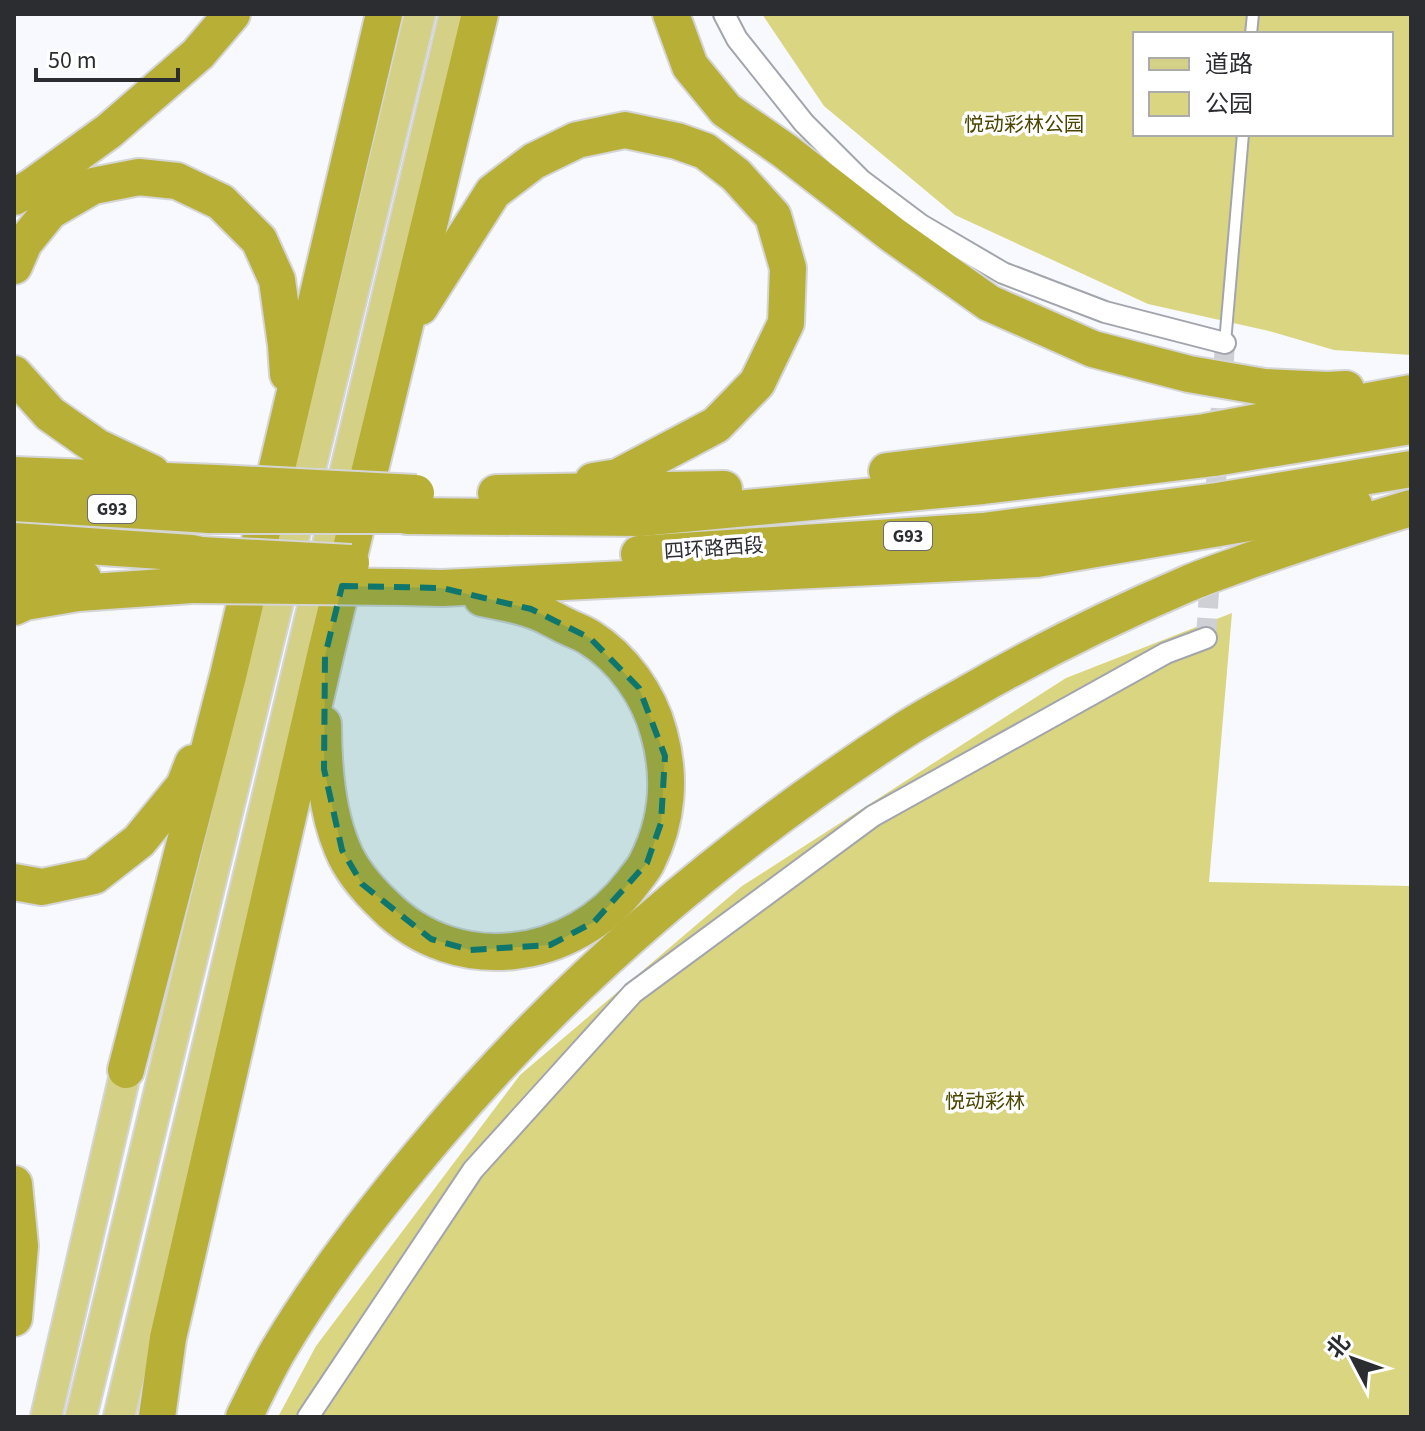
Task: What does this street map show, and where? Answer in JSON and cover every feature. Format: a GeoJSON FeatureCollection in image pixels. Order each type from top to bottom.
{"type":"FeatureCollection","features":[{"type":"Feature","properties":{"kind":"highway"},"geometry":{"type":"LineString","coordinates":[[14,197],[109,131],[198,54],[232,14]]}},
{"type":"Feature","properties":{"kind":"highway"},"geometry":{"type":"LineString","coordinates":[[126,1070],[228,676],[384,14]]}},
{"type":"Feature","properties":{"kind":"highway"},"geometry":{"type":"LineString","coordinates":[[157,1417],[168,1338],[325,656],[480,14]]}},
{"type":"Feature","properties":{"kind":"highway"},"geometry":{"type":"LineString","coordinates":[[671,14],[690,66],[726,110],[989,303],[1093,349],[1189,374],[1280,388],[1328,390],[1411,384]]}},
{"type":"Feature","properties":{"kind":"highway"},"geometry":{"type":"LineString","coordinates":[[404,332],[493,192],[534,161],[577,140],[625,130],[677,141],[705,151],[736,175],[773,216],[788,268],[786,323],[757,383],[716,425],[618,477],[412,504]]}},
{"type":"Feature","properties":{"kind":"highway"},"geometry":{"type":"LineString","coordinates":[[14,266],[24,243],[50,211],[93,186],[139,177],[177,181],[221,202],[259,240],[277,280],[290,404]]}},
{"type":"Feature","properties":{"kind":"highway"},"geometry":{"type":"LineString","coordinates":[[14,374],[50,414],[97,447],[213,499]]}},
{"type":"Feature","properties":{"kind":"highway"},"geometry":{"type":"LineString","coordinates":[[517,492],[727,489],[1205,432],[1411,393]]}},
{"type":"Feature","properties":{"kind":"highway","name":"四环路西段"},"geometry":{"type":"LineString","coordinates":[[14,503],[213,499],[412,504],[640,518],[983,486],[1214,458],[1411,426]]}},
{"type":"Feature","properties":{"kind":"highway","name":"四环路西段"},"geometry":{"type":"LineString","coordinates":[[14,541],[191,553],[196,570],[402,577],[619,556],[983,531],[1217,501],[1411,469]]}},
{"type":"Feature","properties":{"kind":"highway"},"geometry":{"type":"LineString","coordinates":[[14,475],[172,481]]}},
{"type":"Feature","properties":{"kind":"highway"},"geometry":{"type":"LineString","coordinates":[[442,588],[1037,559],[1411,494]]}},
{"type":"Feature","properties":{"kind":"highway"},"geometry":{"type":"LineString","coordinates":[[244,1417],[278,1350],[336,1264],[387,1194],[449,1120],[507,1055],[555,1008],[637,930],[715,864],[912,725],[1085,630],[1191,582],[1329,533],[1411,508]]}},
{"type":"Feature","properties":{"kind":"highway"},"geometry":{"type":"LineString","coordinates":[[14,573],[196,570]]}},
{"type":"Feature","properties":{"kind":"highway"},"geometry":{"type":"LineString","coordinates":[[14,607],[25,602],[196,570]]}},
{"type":"Feature","properties":{"kind":"highway"},"geometry":{"type":"LineString","coordinates":[[325,656],[324,769],[331,813],[342,850],[362,884],[396,918],[431,939],[470,950],[506,952],[550,945],[594,922],[622,897],[647,863],[661,823],[667,789],[665,756],[655,720],[639,688],[616,658],[590,638],[531,609],[402,577]]}},
{"type":"Feature","properties":{"kind":"highway"},"geometry":{"type":"LineString","coordinates":[[14,882],[42,887],[94,876],[139,841],[184,786],[228,676]]}},
{"type":"Feature","properties":{"kind":"highway"},"geometry":{"type":"LineString","coordinates":[[14,1184],[20,1246],[14,1318]]}},
{"type":"Feature","properties":{"kind":"main road"},"geometry":{"type":"LineString","coordinates":[[81,1417],[420,14]]}},
{"type":"Feature","properties":{"kind":"main road"},"geometry":{"type":"LineString","coordinates":[[119,1417],[455,14]]}},
{"type":"Feature","properties":{"kind":"main road"},"geometry":{"type":"LineString","coordinates":[[46,1417],[126,1070]]}},
{"type":"Feature","properties":{"kind":"street"},"geometry":{"type":"LineString","coordinates":[[724,14],[737,39],[804,123],[861,180],[921,225],[1003,273],[1105,312],[1225,343]]}},
{"type":"Feature","properties":{"kind":"street"},"geometry":{"type":"LineString","coordinates":[[308,1417],[473,1170],[633,993],[873,816],[1166,653],[1206,638]]}},
{"type":"Feature","properties":{"kind":"lane"},"geometry":{"type":"LineString","coordinates":[[1225,343],[1243,136]]}},
{"type":"Feature","properties":{"kind":"highlighted area"},"geometry":{"type":"Polygon","coordinates":[[[342,586],[442,588],[531,609],[590,638],[639,688],[665,756],[661,823],[647,863],[594,922],[550,945],[470,950],[431,939],[362,884],[342,850],[324,769],[325,656],[342,586]]]}},
{"type":"Feature","properties":{"kind":"green space","name":"悦动彩林公园"},"geometry":{"type":"Polygon","coordinates":[[[762,14],[1411,14],[1411,355],[1334,350],[1269,331],[1148,304],[955,215],[824,106],[762,14]]]}},
{"type":"Feature","properties":{"kind":"green space","name":"悦动彩林"},"geometry":{"type":"Polygon","coordinates":[[[1232,613],[1209,882],[1411,886],[1411,1417],[278,1417],[316,1346],[520,1075],[742,886],[1066,678],[1232,613]]]}},
{"type":"Feature","properties":{"kind":"tunnel"},"geometry":{"type":"LineString","coordinates":[[1206,638],[1225,343]]}}]}
